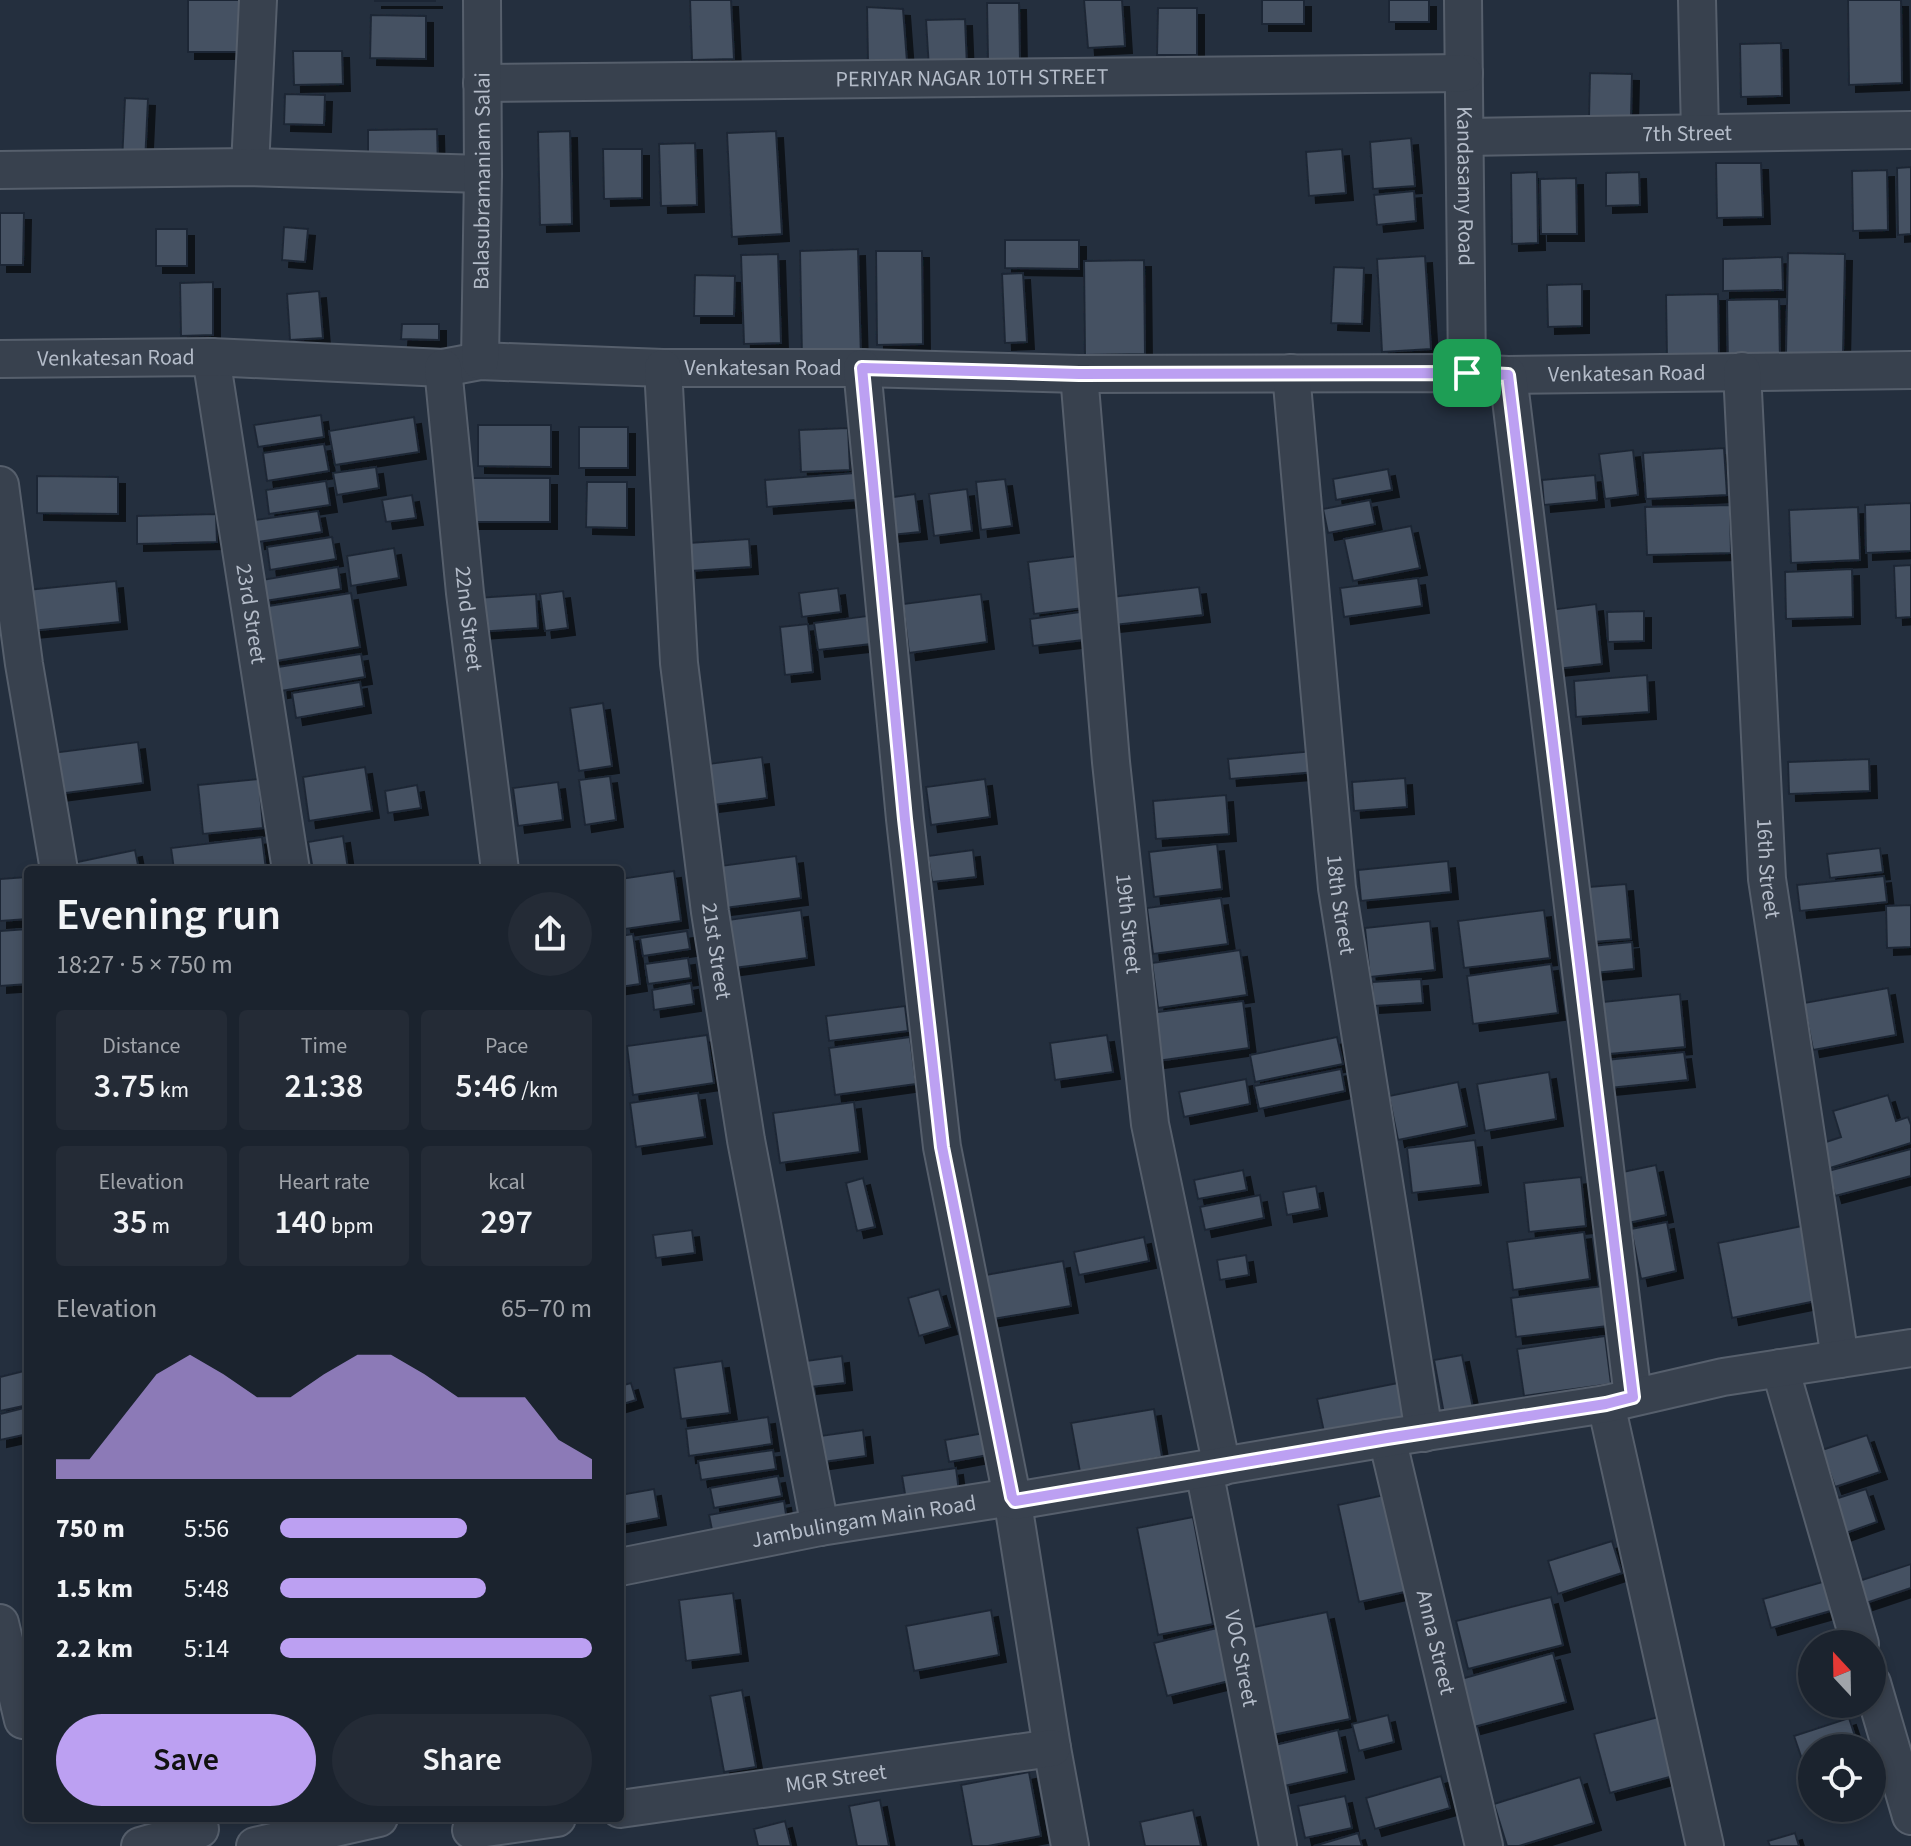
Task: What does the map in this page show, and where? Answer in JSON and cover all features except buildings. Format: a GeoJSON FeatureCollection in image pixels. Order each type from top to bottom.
{"type":"FeatureCollection","features":[{"type":"Feature","properties":{"kind":"street"},"geometry":{"type":"LineString","coordinates":[[250,167],[258,0]]}},
{"type":"Feature","properties":{"kind":"street","name":"Balasubramaniam Salai"},"geometry":{"type":"LineString","coordinates":[[480,361],[482,0]]}},
{"type":"Feature","properties":{"kind":"street","name":"Kandasamy Road"},"geometry":{"type":"LineString","coordinates":[[1463,0],[1467,373]]}},
{"type":"Feature","properties":{"kind":"street"},"geometry":{"type":"LineString","coordinates":[[1697,0],[1700,133]]}},
{"type":"Feature","properties":{"kind":"street","name":"PERIYAR NAGAR 10TH STREET"},"geometry":{"type":"LineString","coordinates":[[482,83],[1464,73]]}},
{"type":"Feature","properties":{"kind":"street","name":"7th Street"},"geometry":{"type":"LineString","coordinates":[[1465,137],[1911,130]]}},
{"type":"Feature","properties":{"kind":"street"},"geometry":{"type":"LineString","coordinates":[[0,170],[250,167],[483,174]]}},
{"type":"Feature","properties":{"kind":"street","name":"Venkatesan Road"},"geometry":{"type":"LineString","coordinates":[[0,359],[211,357],[443,368],[480,361],[663,368],[862,368],[1079,374],[1508,375],[1911,370]]}},
{"type":"Feature","properties":{"kind":"street","name":"23rd Street"},"geometry":{"type":"LineString","coordinates":[[211,357],[290,866]]}},
{"type":"Feature","properties":{"kind":"street","name":"22nd Street"},"geometry":{"type":"LineString","coordinates":[[443,368],[465,593],[499,866]]}},
{"type":"Feature","properties":{"kind":"street","name":"21st Street"},"geometry":{"type":"LineString","coordinates":[[663,368],[679,663],[710,912],[746,1140],[820,1527]]}},
{"type":"Feature","properties":{"kind":"street"},"geometry":{"type":"LineString","coordinates":[[862,368],[905,819],[942,1147],[1012,1497],[1070,1846]]}},
{"type":"Feature","properties":{"kind":"street","name":"16th Street"},"geometry":{"type":"LineString","coordinates":[[1742,371],[1767,879],[1840,1359]]}},
{"type":"Feature","properties":{"kind":"street","name":"18th Street"},"geometry":{"type":"LineString","coordinates":[[1291,373],[1337,888],[1424,1433]]}},
{"type":"Feature","properties":{"kind":"street","name":"19th Street"},"geometry":{"type":"LineString","coordinates":[[1079,374],[1111,762],[1150,1124],[1213,1469]]}},
{"type":"Feature","properties":{"kind":"street"},"geometry":{"type":"LineString","coordinates":[[1508,375],[1619,1401],[1705,1846]]}},
{"type":"Feature","properties":{"kind":"street"},"geometry":{"type":"LineString","coordinates":[[0,485],[24,664],[58,866]]}},
{"type":"Feature","properties":{"kind":"street","name":"Jambulingam Main Road"},"geometry":{"type":"LineString","coordinates":[[624,1566],[820,1527],[1012,1497],[1015,1501],[1213,1469],[1619,1401],[1723,1377],[1911,1348]]}},
{"type":"Feature","properties":{"kind":"street"},"geometry":{"type":"LineString","coordinates":[[1780,1368],[1856,1630]]}},
{"type":"Feature","properties":{"kind":"street","name":"Anna Street"},"geometry":{"type":"LineString","coordinates":[[1387,1438],[1484,1846]]}},
{"type":"Feature","properties":{"kind":"street","name":"VOC Street"},"geometry":{"type":"LineString","coordinates":[[1213,1469],[1278,1846]]}},
{"type":"Feature","properties":{"kind":"street"},"geometry":{"type":"LineString","coordinates":[[0,1623],[17,1722]]}},
{"type":"Feature","properties":{"kind":"street"},"geometry":{"type":"LineString","coordinates":[[1882,1718],[1911,1816]]}},
{"type":"Feature","properties":{"kind":"street","name":"MGR Street"},"geometry":{"type":"LineString","coordinates":[[624,1808],[1052,1748]]}},
{"type":"Feature","properties":{"kind":"street"},"geometry":{"type":"LineString","coordinates":[[255,1846],[361,1822]]}},
{"type":"Feature","properties":{"kind":"street"},"geometry":{"type":"LineString","coordinates":[[471,1831],[531,1822]]}},
{"type":"Feature","properties":{"kind":"street"},"geometry":{"type":"LineString","coordinates":[[140,1846],[200,1831]]}},
{"type":"Feature","properties":{"kind":"route"},"geometry":{"type":"LineString","coordinates":[[862,368],[1079,374],[1467,373],[1508,375],[1633,1397],[1606,1404],[1015,1501],[942,1147],[905,819],[862,368]]}}]}
